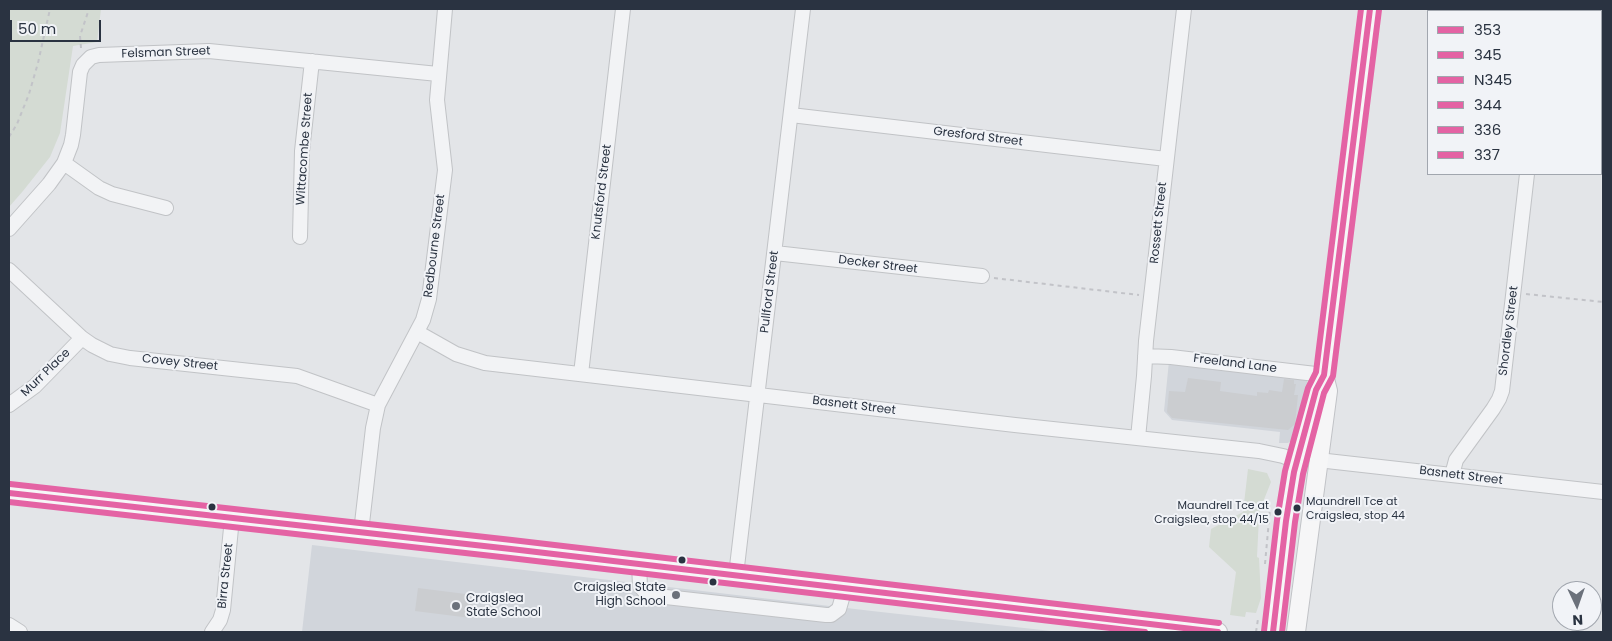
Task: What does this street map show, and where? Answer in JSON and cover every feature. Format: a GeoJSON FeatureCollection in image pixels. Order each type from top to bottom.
{"type":"FeatureCollection","features":[{"type":"Feature","properties":{"kind":"main road"},"geometry":{"type":"LineString","coordinates":[[1273,632],[1286,521],[1296,461],[1316,390],[1324,375],[1370,9]]}},
{"type":"Feature","properties":{"kind":"main road"},"geometry":{"type":"LineString","coordinates":[[1296,632],[1328,391],[1324,375]]}},
{"type":"Feature","properties":{"kind":"main road"},"geometry":{"type":"LineString","coordinates":[[9,493],[736,575],[1218,632]]}},
{"type":"Feature","properties":{"kind":"street","name":"Redbourne Street"},"geometry":{"type":"LineString","coordinates":[[361,532],[373,428],[378,405],[423,320],[429,299],[445,170],[437,100],[445,9]]}},
{"type":"Feature","properties":{"kind":"street","name":"Knutsford Street"},"geometry":{"type":"LineString","coordinates":[[580,374],[624,9]]}},
{"type":"Feature","properties":{"kind":"street","name":"Pullford Street"},"geometry":{"type":"LineString","coordinates":[[736,575],[803,9]]}},
{"type":"Feature","properties":{"kind":"street","name":"Rossett Street"},"geometry":{"type":"LineString","coordinates":[[1138,438],[1151,296],[1184,9]]}},
{"type":"Feature","properties":{"kind":"street","name":"Felsman Street"},"geometry":{"type":"LineString","coordinates":[[86,60],[99,55],[209,51],[438,74]]}},
{"type":"Feature","properties":{"kind":"street"},"geometry":{"type":"LineString","coordinates":[[9,229],[49,184],[64,163],[71,145],[79,80],[86,60]]}},
{"type":"Feature","properties":{"kind":"street","name":"Wittacombe Street"},"geometry":{"type":"LineString","coordinates":[[300,237],[302,151],[312,61]]}},
{"type":"Feature","properties":{"kind":"street","name":"Gresford Street"},"geometry":{"type":"LineString","coordinates":[[791,114],[1166,159]]}},
{"type":"Feature","properties":{"kind":"street"},"geometry":{"type":"LineString","coordinates":[[64,163],[99,188],[112,194],[166,208]]}},
{"type":"Feature","properties":{"kind":"street","name":"Shordley Street"},"geometry":{"type":"LineString","coordinates":[[1452,475],[1456,460],[1499,399],[1504,377],[1527,175]]}},
{"type":"Feature","properties":{"kind":"street","name":"Decker Street"},"geometry":{"type":"LineString","coordinates":[[775,253],[982,276]]}},
{"type":"Feature","properties":{"kind":"street","name":"Covey Street"},"geometry":{"type":"LineString","coordinates":[[9,270],[82,338],[100,350],[120,357],[297,376],[378,405]]}},
{"type":"Feature","properties":{"kind":"street","name":"Basnett Street"},"geometry":{"type":"LineString","coordinates":[[417,332],[456,354],[473,361],[1259,451],[1296,461]]}},
{"type":"Feature","properties":{"kind":"street","name":"Murr Place"},"geometry":{"type":"LineString","coordinates":[[9,405],[35,386],[82,338]]}},
{"type":"Feature","properties":{"kind":"street","name":"Freeland Lane"},"geometry":{"type":"LineString","coordinates":[[1145,356],[1171,357],[1324,375]]}},
{"type":"Feature","properties":{"kind":"street","name":"Basnett Street"},"geometry":{"type":"LineString","coordinates":[[1318,460],[1603,492]]}},
{"type":"Feature","properties":{"kind":"street","name":"Birra Street"},"geometry":{"type":"LineString","coordinates":[[212,632],[220,620],[223,610],[232,518]]}},
{"type":"Feature","properties":{"kind":"street"},"geometry":{"type":"LineString","coordinates":[[640,564],[639,580],[642,590],[651,595],[667,598],[826,616],[831,615],[839,608],[845,588]]}},
{"type":"Feature","properties":{"kind":"street"},"geometry":{"type":"LineString","coordinates":[[9,625],[20,632]]}},
{"type":"Feature","properties":{"kind":"path"},"geometry":{"type":"LineString","coordinates":[[9,137],[17,124],[29,94],[50,9]]}},
{"type":"Feature","properties":{"kind":"path"},"geometry":{"type":"LineString","coordinates":[[86,60],[81,53],[80,36],[89,9]]}},
{"type":"Feature","properties":{"kind":"path"},"geometry":{"type":"LineString","coordinates":[[982,276],[1151,296]]}},
{"type":"Feature","properties":{"kind":"path"},"geometry":{"type":"LineString","coordinates":[[1513,292],[1603,302]]}},
{"type":"Feature","properties":{"kind":"path"},"geometry":{"type":"LineString","coordinates":[[1256,632],[1258,622]]}},
{"type":"Feature","properties":{"kind":"shaded area"},"geometry":{"type":"Polygon","coordinates":[[[9,9],[101,9],[97,42],[73,46],[60,133],[50,157],[9,207],[9,9]]]}},
{"type":"Feature","properties":{"kind":"shaded area"},"geometry":{"type":"Polygon","coordinates":[[[1169,361],[1306,379],[1309,386],[1294,439],[1288,443],[1279,443],[1280,432],[1172,420],[1164,411],[1169,361]]]}},
{"type":"Feature","properties":{"kind":"shaded area"},"geometry":{"type":"Polygon","coordinates":[[[1248,469],[1267,473],[1271,482],[1259,517],[1257,557],[1259,558],[1261,598],[1256,613],[1246,612],[1245,617],[1230,615],[1236,572],[1209,547],[1211,529],[1243,512],[1248,469]]]}},
{"type":"Feature","properties":{"kind":"shaded area","name":"Craigslea State School"},"geometry":{"type":"Polygon","coordinates":[[[312,545],[872,611],[1060,632],[302,632],[312,545]]]}},
{"type":"Feature","properties":{"kind":"building"},"geometry":{"type":"Polygon","coordinates":[[[1188,378],[1221,382],[1220,391],[1257,396],[1257,392],[1268,393],[1269,390],[1282,392],[1284,379],[1294,380],[1294,384],[1296,384],[1294,395],[1298,395],[1295,424],[1288,430],[1172,418],[1167,412],[1169,391],[1185,392],[1188,378]]]}},
{"type":"Feature","properties":{"kind":"building"},"geometry":{"type":"Polygon","coordinates":[[[418,588],[474,595],[471,618],[415,611],[418,588]]]}},
{"type":"Feature","properties":{"kind":"transit line","name":"344"},"geometry":{"type":"LineString","coordinates":[[1264,631],[1277,520],[1285,471],[1308,388],[1316,372],[1361,9]]}},
{"type":"Feature","properties":{"kind":"transit line","name":"345"},"geometry":{"type":"LineString","coordinates":[[1273,632],[1286,521],[1294,472],[1316,390],[1324,375],[1370,9]]}},
{"type":"Feature","properties":{"kind":"transit line","name":"N345"},"geometry":{"type":"LineString","coordinates":[[1282,632],[1295,522],[1303,474],[1324,393],[1333,376],[1379,10]]}},
{"type":"Feature","properties":{"kind":"transit line","name":"337"},"geometry":{"type":"LineString","coordinates":[[10,484],[512,540],[1219,623]]}},
{"type":"Feature","properties":{"kind":"transit line","name":"353"},"geometry":{"type":"LineString","coordinates":[[9,493],[511,549],[1218,632]]}},
{"type":"Feature","properties":{"kind":"transit line","name":"336"},"geometry":{"type":"LineString","coordinates":[[9,502],[1145,632]]}},
{"type":"Feature","properties":{"kind":"place","name":"Maundrell Tce at Craigslea, stop 44"},"geometry":{"type":"Point","coordinates":[1297,508]}},
{"type":"Feature","properties":{"kind":"place","name":"Maundrell Tce at Craigslea, stop 44/15"},"geometry":{"type":"Point","coordinates":[1278,512]}},
{"type":"Feature","properties":{"kind":"place","name":"Craigslea State High School"},"geometry":{"type":"Point","coordinates":[676,595]}},
{"type":"Feature","properties":{"kind":"place","name":"Craigslea State School"},"geometry":{"type":"Point","coordinates":[456,606]}}]}
